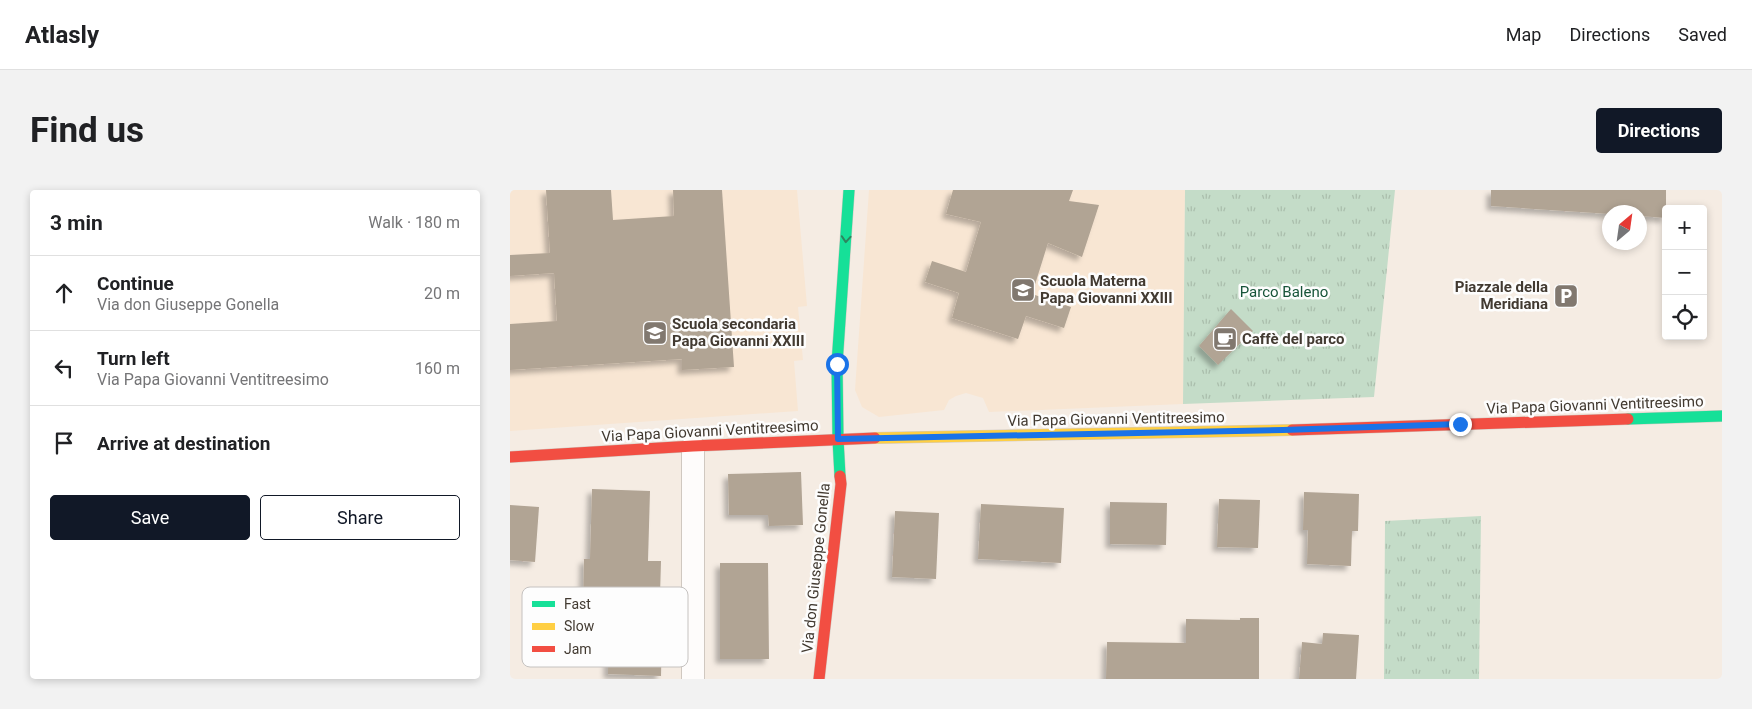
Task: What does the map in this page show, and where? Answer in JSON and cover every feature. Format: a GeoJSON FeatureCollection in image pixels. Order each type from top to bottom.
{"type":"FeatureCollection","features":[{"type":"Feature","properties":{"kind":"street","name":"Via don Giuseppe Gonella"},"geometry":{"type":"LineString","coordinates":[[820,679],[841,484],[837,364],[850,190]]}},
{"type":"Feature","properties":{"kind":"street","name":"Via Papa Giovanni Ventitreesimo"},"geometry":{"type":"LineString","coordinates":[[510,457],[838,439],[1283,430],[1722,416]]}},
{"type":"Feature","properties":{"kind":"street"},"geometry":{"type":"LineString","coordinates":[[693,446],[693,679]]}},
{"type":"Feature","properties":{"kind":"shaded area","name":"Scuola secondaria Papa Giovanni XXIII"},"geometry":{"type":"Polygon","coordinates":[[[510,190],[797,190],[807,306],[798,307],[803,360],[794,361],[798,411],[510,431],[510,190]]]}},
{"type":"Feature","properties":{"kind":"shaded area","name":"Scuola Materna Papa Giovanni XXIII"},"geometry":{"type":"Polygon","coordinates":[[[869,190],[1185,190],[1183,404],[989,412],[983,398],[966,393],[949,400],[944,410],[879,417],[862,407],[855,390],[869,190]]]}},
{"type":"Feature","properties":{"kind":"green space","name":"Parco Baleno"},"geometry":{"type":"Polygon","coordinates":[[[1185,190],[1395,190],[1374,397],[1183,404],[1185,190]]]}},
{"type":"Feature","properties":{"kind":"green space"},"geometry":{"type":"Polygon","coordinates":[[[1481,516],[1479,679],[1384,679],[1385,521],[1481,516]]]}},
{"type":"Feature","properties":{"kind":"building"},"geometry":{"type":"Polygon","coordinates":[[[546,190],[611,190],[613,220],[674,216],[673,190],[722,190],[734,367],[682,370],[682,359],[510,370],[510,324],[557,321],[554,273],[510,276],[510,255],[550,253],[546,190]]]}},
{"type":"Feature","properties":{"kind":"building"},"geometry":{"type":"Polygon","coordinates":[[[953,190],[1073,190],[1069,201],[1099,205],[1082,257],[1048,243],[1032,294],[1071,307],[1064,328],[1026,316],[1018,339],[952,318],[959,293],[925,282],[932,261],[966,272],[981,222],[946,214],[953,190]]]}},
{"type":"Feature","properties":{"kind":"building"},"geometry":{"type":"Polygon","coordinates":[[[1491,190],[1666,190],[1666,205],[1662,205],[1662,218],[1647,217],[1647,205],[1602,205],[1602,213],[1491,206],[1491,190]]]}},
{"type":"Feature","properties":{"kind":"building","name":"Caffè del parco"},"geometry":{"type":"Polygon","coordinates":[[[1231,309],[1253,331],[1218,365],[1199,346],[1231,309]]]}},
{"type":"Feature","properties":{"kind":"building"},"geometry":{"type":"Polygon","coordinates":[[[801,472],[803,525],[769,526],[768,515],[729,515],[728,474],[801,472]]]}},
{"type":"Feature","properties":{"kind":"building"},"geometry":{"type":"Polygon","coordinates":[[[592,489],[650,491],[648,561],[661,561],[660,587],[583,587],[584,559],[590,559],[592,489]]]}},
{"type":"Feature","properties":{"kind":"building"},"geometry":{"type":"Polygon","coordinates":[[[1304,492],[1359,494],[1358,531],[1352,531],[1351,566],[1307,564],[1308,530],[1303,530],[1304,492]]]}},
{"type":"Feature","properties":{"kind":"building"},"geometry":{"type":"Polygon","coordinates":[[[1219,499],[1260,500],[1258,548],[1217,547],[1219,499]]]}},
{"type":"Feature","properties":{"kind":"building"},"geometry":{"type":"Polygon","coordinates":[[[1110,502],[1167,503],[1166,545],[1110,544],[1110,502]]]}},
{"type":"Feature","properties":{"kind":"building"},"geometry":{"type":"Polygon","coordinates":[[[981,504],[1064,508],[1061,563],[978,559],[981,504]]]}},
{"type":"Feature","properties":{"kind":"building"},"geometry":{"type":"Polygon","coordinates":[[[510,505],[539,507],[535,562],[510,560],[510,505]]]}},
{"type":"Feature","properties":{"kind":"building"},"geometry":{"type":"Polygon","coordinates":[[[895,511],[939,513],[936,579],[892,577],[895,511]]]}},
{"type":"Feature","properties":{"kind":"building"},"geometry":{"type":"Polygon","coordinates":[[[720,563],[768,563],[769,659],[720,659],[720,563]]]}},
{"type":"Feature","properties":{"kind":"building"},"geometry":{"type":"Polygon","coordinates":[[[1240,618],[1259,618],[1259,679],[1106,679],[1107,642],[1186,643],[1186,619],[1240,620],[1240,618]]]}},
{"type":"Feature","properties":{"kind":"building"},"geometry":{"type":"Polygon","coordinates":[[[1323,633],[1359,635],[1356,679],[1299,679],[1302,642],[1322,644],[1323,633]]]}},
{"type":"Feature","properties":{"kind":"building"},"geometry":{"type":"Polygon","coordinates":[[[608,667],[661,667],[661,676],[608,674],[608,667]]]}},
{"type":"Feature","properties":{"kind":"traffic: fast"},"geometry":{"type":"LineString","coordinates":[[840,476],[837,364],[849,190]]}},
{"type":"Feature","properties":{"kind":"traffic: fast"},"geometry":{"type":"LineString","coordinates":[[1628,419],[1722,416]]}},
{"type":"Feature","properties":{"kind":"traffic: slow"},"geometry":{"type":"LineString","coordinates":[[875,438],[1292,430]]}},
{"type":"Feature","properties":{"kind":"traffic: jam"},"geometry":{"type":"LineString","coordinates":[[1292,430],[1628,419]]}},
{"type":"Feature","properties":{"kind":"traffic: jam"},"geometry":{"type":"LineString","coordinates":[[510,457],[875,438]]}},
{"type":"Feature","properties":{"kind":"traffic: jam"},"geometry":{"type":"LineString","coordinates":[[819,679],[841,484],[840,476]]}},
{"type":"Feature","properties":{"kind":"place","name":"Scuola Materna Papa Giovanni XXIII"},"geometry":{"type":"Point","coordinates":[1023,290]}},
{"type":"Feature","properties":{"kind":"place","name":"Piazzale della Meridiana"},"geometry":{"type":"Point","coordinates":[1566,296]}},
{"type":"Feature","properties":{"kind":"place","name":"Scuola secondaria Papa Giovanni XXIII"},"geometry":{"type":"Point","coordinates":[655,333]}},
{"type":"Feature","properties":{"kind":"place","name":"Caffè del parco"},"geometry":{"type":"Point","coordinates":[1225,339]}},
{"type":"Feature","properties":{"kind":"route"},"geometry":{"type":"LineString","coordinates":[[837,364],[838,439],[1283,430],[1460,424]]}}]}
